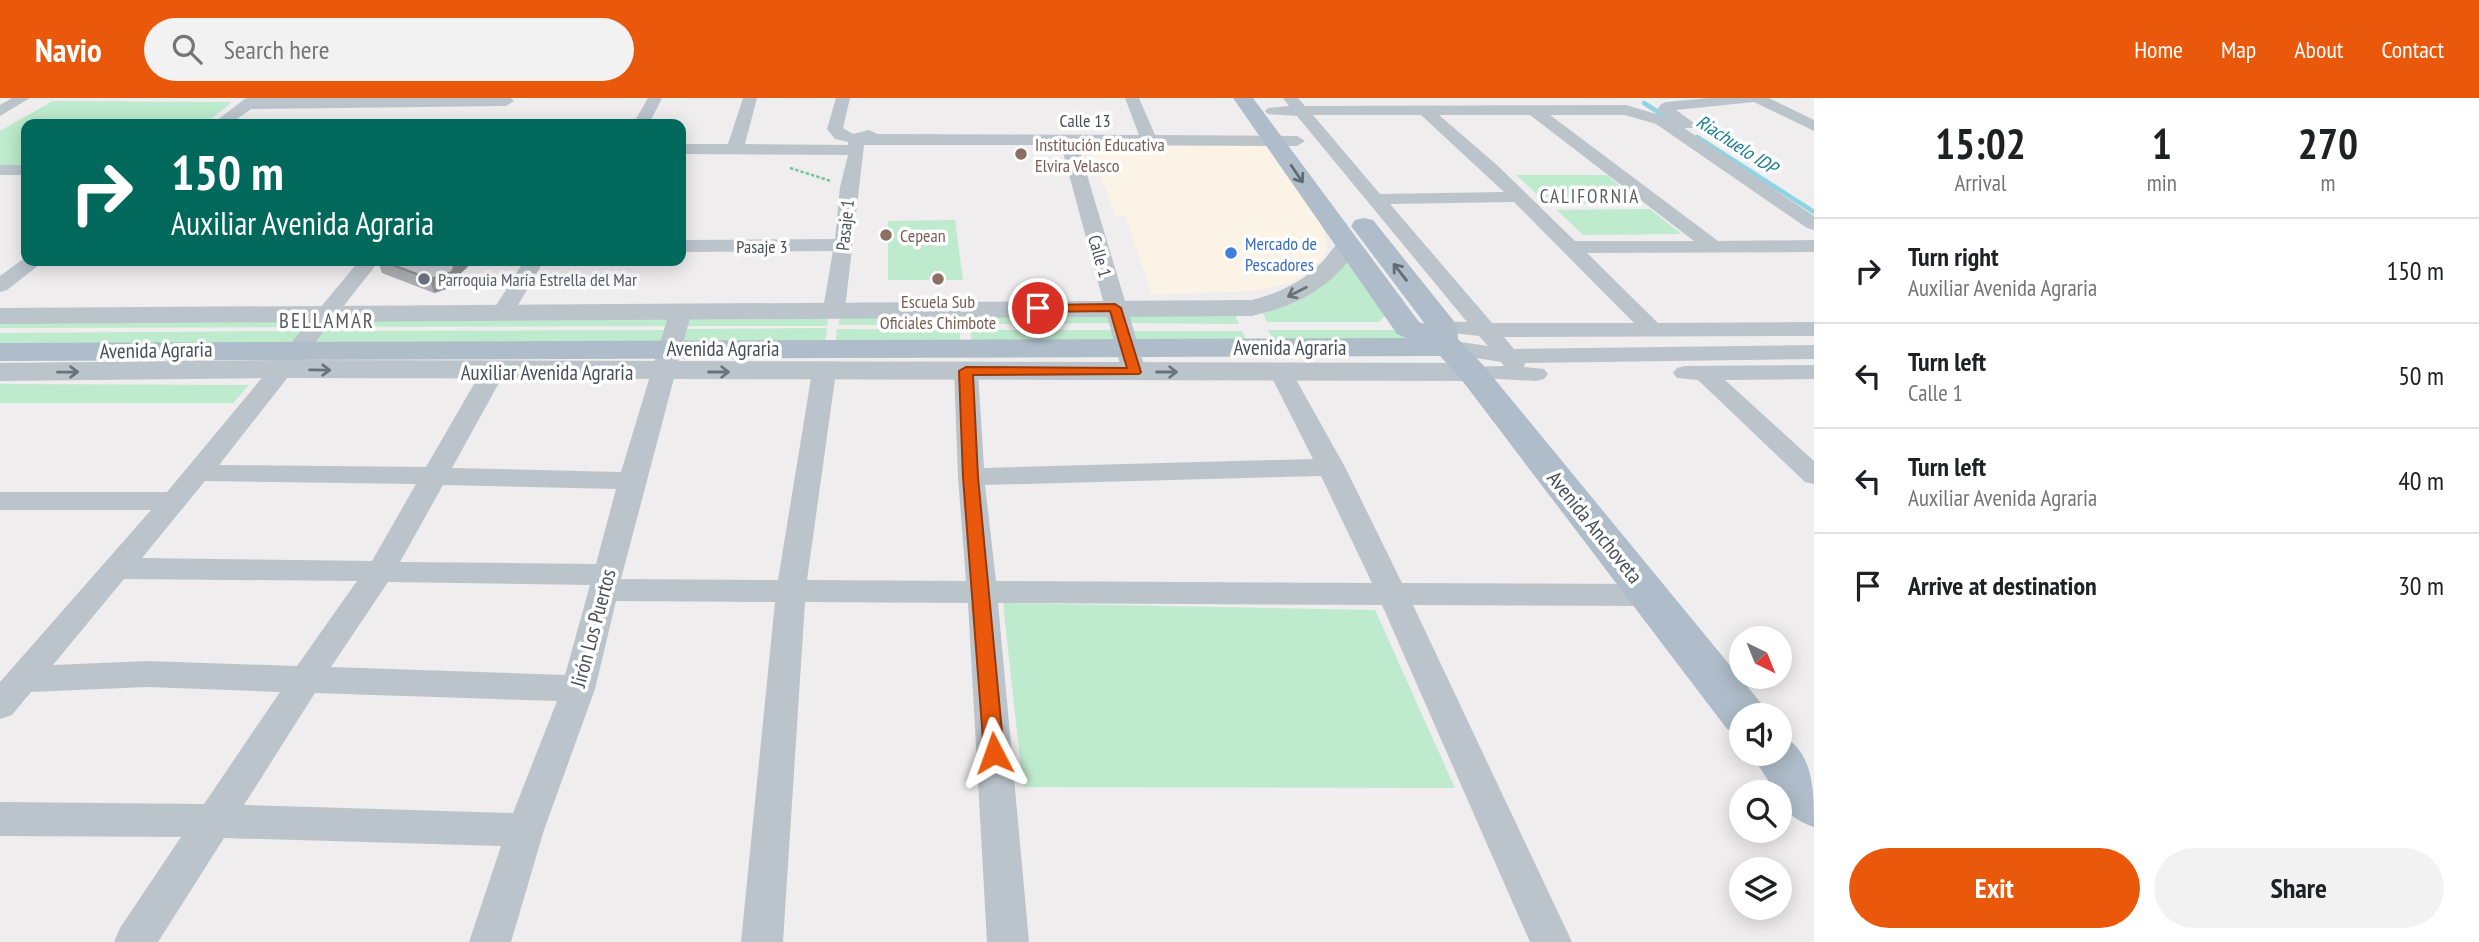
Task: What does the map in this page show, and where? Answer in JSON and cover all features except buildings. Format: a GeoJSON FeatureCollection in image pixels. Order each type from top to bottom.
{"type":"FeatureCollection","features":[{"type":"Feature","properties":{"kind":"main road","name":"Avenida Anchoveta"},"geometry":{"type":"LineString","coordinates":[[1243,98],[1286,141],[1734,703]]}},
{"type":"Feature","properties":{"kind":"main road","name":"Avenida Anchoveta"},"geometry":{"type":"LineString","coordinates":[[1282,105],[1286,141],[1346,246],[1408,328]]}},
{"type":"Feature","properties":{"kind":"main road","name":"Avenida Agraria"},"geometry":{"type":"LineString","coordinates":[[1124,338],[1408,328]]}},
{"type":"Feature","properties":{"kind":"main road"},"geometry":{"type":"LineString","coordinates":[[1408,328],[1451,346]]}},
{"type":"Feature","properties":{"kind":"main road","name":"Avenida Agraria"},"geometry":{"type":"LineString","coordinates":[[0,331],[305,340],[1124,338],[1451,346]]}},
{"type":"Feature","properties":{"kind":"main road","name":"Avenida Agraria"},"geometry":{"type":"LineString","coordinates":[[0,352],[305,340]]}},
{"type":"Feature","properties":{"kind":"main road"},"geometry":{"type":"LineString","coordinates":[[1783,766],[1814,805]]}},
{"type":"Feature","properties":{"kind":"street"},"geometry":{"type":"LineString","coordinates":[[0,111],[23,98]]}},
{"type":"Feature","properties":{"kind":"street"},"geometry":{"type":"LineString","coordinates":[[644,119],[655,98]]}},
{"type":"Feature","properties":{"kind":"street"},"geometry":{"type":"LineString","coordinates":[[735,150],[750,98]]}},
{"type":"Feature","properties":{"kind":"street"},"geometry":{"type":"LineString","coordinates":[[843,98],[835,129],[841,136],[860,142]]}},
{"type":"Feature","properties":{"kind":"street"},"geometry":{"type":"LineString","coordinates":[[1132,98],[1149,140]]}},
{"type":"Feature","properties":{"kind":"street"},"geometry":{"type":"LineString","coordinates":[[1575,98],[1592,109]]}},
{"type":"Feature","properties":{"kind":"street"},"geometry":{"type":"LineString","coordinates":[[1757,165],[1665,110],[1666,107],[1755,98],[1814,126]]}},
{"type":"Feature","properties":{"kind":"street"},"geometry":{"type":"LineString","coordinates":[[227,119],[252,101],[508,100]]}},
{"type":"Feature","properties":{"kind":"street"},"geometry":{"type":"LineString","coordinates":[[493,117],[508,100]]}},
{"type":"Feature","properties":{"kind":"street"},"geometry":{"type":"LineString","coordinates":[[1282,105],[1425,111],[1626,110],[1662,121],[1814,224]]}},
{"type":"Feature","properties":{"kind":"street"},"geometry":{"type":"LineString","coordinates":[[1282,105],[1377,199],[1489,330],[1515,365]]}},
{"type":"Feature","properties":{"kind":"street"},"geometry":{"type":"LineString","coordinates":[[1425,111],[1519,197],[1653,330]]}},
{"type":"Feature","properties":{"kind":"street"},"geometry":{"type":"LineString","coordinates":[[1536,112],[1713,246]]}},
{"type":"Feature","properties":{"kind":"street","name":"Calle 13"},"geometry":{"type":"LineString","coordinates":[[686,149],[735,150],[860,142],[1068,139],[1286,141]]}},
{"type":"Feature","properties":{"kind":"street","name":"Calle 1"},"geometry":{"type":"LineString","coordinates":[[1068,139],[1124,338]]}},
{"type":"Feature","properties":{"kind":"street","name":"Pasaje 1"},"geometry":{"type":"LineString","coordinates":[[834,309],[844,245],[849,187],[860,142]]}},
{"type":"Feature","properties":{"kind":"street"},"geometry":{"type":"LineString","coordinates":[[0,170],[21,170]]}},
{"type":"Feature","properties":{"kind":"street"},"geometry":{"type":"LineString","coordinates":[[1377,199],[1519,197]]}},
{"type":"Feature","properties":{"kind":"street","name":"Pasaje 3"},"geometry":{"type":"LineString","coordinates":[[686,246],[844,245]]}},
{"type":"Feature","properties":{"kind":"street","name":"Auxiliar Avenida Agraria"},"geometry":{"type":"LineString","coordinates":[[0,372],[305,340],[503,312],[674,339],[824,372],[966,371],[1266,305],[1301,291],[1317,280],[1340,259],[1346,246]]}},
{"type":"Feature","properties":{"kind":"street"},"geometry":{"type":"LineString","coordinates":[[1568,247],[1814,246]]}},
{"type":"Feature","properties":{"kind":"street"},"geometry":{"type":"LineString","coordinates":[[0,286],[27,266]]}},
{"type":"Feature","properties":{"kind":"street"},"geometry":{"type":"LineString","coordinates":[[0,705],[198,473],[365,266]]}},
{"type":"Feature","properties":{"kind":"street"},"geometry":{"type":"LineString","coordinates":[[503,312],[531,266]]}},
{"type":"Feature","properties":{"kind":"street","name":"Auxiliar Avenida Agraria"},"geometry":{"type":"LineString","coordinates":[[0,316],[305,340],[493,372],[834,309],[1124,338],[1281,372],[1451,346]]}},
{"type":"Feature","properties":{"kind":"street"},"geometry":{"type":"LineString","coordinates":[[1451,346],[1489,330],[1814,329]]}},
{"type":"Feature","properties":{"kind":"street","name":"Jirón Los Puertos"},"geometry":{"type":"LineString","coordinates":[[490,942],[525,830],[578,689],[632,481],[674,339]]}},
{"type":"Feature","properties":{"kind":"street"},"geometry":{"type":"LineString","coordinates":[[1451,346],[1515,365],[1704,373],[1814,372]]}},
{"type":"Feature","properties":{"kind":"street"},"geometry":{"type":"LineString","coordinates":[[1451,346],[1515,365],[1814,352]]}},
{"type":"Feature","properties":{"kind":"street"},"geometry":{"type":"LineString","coordinates":[[966,371],[971,477],[1008,942]]}},
{"type":"Feature","properties":{"kind":"street"},"geometry":{"type":"LineString","coordinates":[[135,942],[306,679],[381,570],[493,372]]}},
{"type":"Feature","properties":{"kind":"street"},"geometry":{"type":"LineString","coordinates":[[762,942],[791,590],[824,372]]}},
{"type":"Feature","properties":{"kind":"street"},"geometry":{"type":"LineString","coordinates":[[1281,372],[1332,467],[1394,595],[1551,942]]}},
{"type":"Feature","properties":{"kind":"street"},"geometry":{"type":"LineString","coordinates":[[1704,373],[1813,474]]}},
{"type":"Feature","properties":{"kind":"street"},"geometry":{"type":"LineString","coordinates":[[971,477],[1332,467]]}},
{"type":"Feature","properties":{"kind":"street"},"geometry":{"type":"LineString","coordinates":[[198,473],[329,472],[435,478],[632,481]]}},
{"type":"Feature","properties":{"kind":"street"},"geometry":{"type":"LineString","coordinates":[[0,500],[174,501]]}},
{"type":"Feature","properties":{"kind":"street"},"geometry":{"type":"LineString","coordinates":[[118,569],[234,567],[381,570],[791,590],[1650,595]]}},
{"type":"Feature","properties":{"kind":"street"},"geometry":{"type":"LineString","coordinates":[[24,678],[147,674],[578,689]]}},
{"type":"Feature","properties":{"kind":"street"},"geometry":{"type":"LineString","coordinates":[[0,819],[215,821],[525,830]]}},
{"type":"Feature","properties":{"kind":"shaded area"},"geometry":{"type":"Polygon","coordinates":[[[1088,145],[1265,145],[1317,212],[1328,246],[1322,259],[1310,271],[1291,283],[1260,290],[1152,295],[1125,216],[1116,216],[1088,145]]]}},
{"type":"Feature","properties":{"kind":"green space"},"geometry":{"type":"Polygon","coordinates":[[[53,101],[232,102],[211,119],[21,119],[53,101]]]}},
{"type":"Feature","properties":{"kind":"green space"},"geometry":{"type":"Polygon","coordinates":[[[21,119],[21,166],[0,166],[0,131],[21,119]]]}},
{"type":"Feature","properties":{"kind":"green space"},"geometry":{"type":"Polygon","coordinates":[[[1516,175],[1607,175],[1642,204],[1548,204],[1516,175]]]}},
{"type":"Feature","properties":{"kind":"green space"},"geometry":{"type":"Polygon","coordinates":[[[1650,209],[1681,234],[1583,235],[1557,210],[1650,209]]]}},
{"type":"Feature","properties":{"kind":"green space"},"geometry":{"type":"Polygon","coordinates":[[[955,220],[963,280],[888,280],[888,221],[955,220]]]}},
{"type":"Feature","properties":{"kind":"green space"},"geometry":{"type":"Polygon","coordinates":[[[1345,257],[1387,313],[1379,322],[1267,322],[1262,311],[1345,257]]]}},
{"type":"Feature","properties":{"kind":"green space"},"geometry":{"type":"Polygon","coordinates":[[[959,312],[959,325],[839,325],[840,313],[959,312]]]}},
{"type":"Feature","properties":{"kind":"green space"},"geometry":{"type":"Polygon","coordinates":[[[1108,312],[1111,323],[970,324],[969,313],[1108,312]]]}},
{"type":"Feature","properties":{"kind":"green space"},"geometry":{"type":"Polygon","coordinates":[[[679,313],[675,326],[323,327],[334,314],[679,313]]]}},
{"type":"Feature","properties":{"kind":"green space"},"geometry":{"type":"Polygon","coordinates":[[[686,313],[829,314],[827,326],[682,326],[686,313]]]}},
{"type":"Feature","properties":{"kind":"green space"},"geometry":{"type":"Polygon","coordinates":[[[1125,313],[1234,313],[1239,324],[1128,323],[1125,313]]]}},
{"type":"Feature","properties":{"kind":"green space"},"geometry":{"type":"Polygon","coordinates":[[[322,314],[311,327],[0,328],[0,318],[322,314]]]}},
{"type":"Feature","properties":{"kind":"green space"},"geometry":{"type":"Polygon","coordinates":[[[827,328],[825,345],[676,346],[681,329],[827,328]]]}},
{"type":"Feature","properties":{"kind":"green space"},"geometry":{"type":"Polygon","coordinates":[[[837,329],[960,330],[960,345],[835,344],[837,329]]]}},
{"type":"Feature","properties":{"kind":"green space"},"geometry":{"type":"Polygon","coordinates":[[[673,330],[667,346],[305,347],[318,331],[673,330]]]}},
{"type":"Feature","properties":{"kind":"green space"},"geometry":{"type":"Polygon","coordinates":[[[970,330],[1116,330],[1120,343],[972,343],[970,330]]]}},
{"type":"Feature","properties":{"kind":"green space"},"geometry":{"type":"Polygon","coordinates":[[[1268,330],[1407,330],[1434,341],[1275,343],[1268,330]]]}},
{"type":"Feature","properties":{"kind":"green space"},"geometry":{"type":"Polygon","coordinates":[[[308,331],[294,348],[0,350],[0,333],[308,331]]]}},
{"type":"Feature","properties":{"kind":"green space"},"geometry":{"type":"Polygon","coordinates":[[[1131,331],[1242,331],[1248,343],[1134,343],[1131,331]]]}},
{"type":"Feature","properties":{"kind":"green space"},"geometry":{"type":"Polygon","coordinates":[[[0,384],[249,385],[233,403],[0,403],[0,384]]]}},
{"type":"Feature","properties":{"kind":"green space"},"geometry":{"type":"Polygon","coordinates":[[[1003,603],[1375,610],[1455,788],[1023,787],[1003,603]]]}},
{"type":"Feature","properties":{"kind":"waterway","name":"Riachuelo IDP"},"geometry":{"type":"LineString","coordinates":[[1644,103],[1672,121]]}},
{"type":"Feature","properties":{"kind":"waterway","name":"Riachuelo IDP"},"geometry":{"type":"LineString","coordinates":[[1697,137],[1814,212]]}},
{"type":"Feature","properties":{"kind":"place","name":"Institución Educativa Elvira Velasco"},"geometry":{"type":"Point","coordinates":[1021,154]}},
{"type":"Feature","properties":{"kind":"place","name":"Cepean"},"geometry":{"type":"Point","coordinates":[886,235]}},
{"type":"Feature","properties":{"kind":"place","name":"Mercado de Pescadores"},"geometry":{"type":"Point","coordinates":[1231,253]}},
{"type":"Feature","properties":{"kind":"place","name":"Parroquia María Estrella del Mar"},"geometry":{"type":"Point","coordinates":[424,279]}},
{"type":"Feature","properties":{"kind":"place","name":"Escuela Sub Oficiales Chimbote"},"geometry":{"type":"Point","coordinates":[938,279]}},
{"type":"Feature","properties":{"kind":"district","name":"CALIFORNIA"},"geometry":{"type":"Point","coordinates":[1590,196]}},
{"type":"Feature","properties":{"kind":"district","name":"BELLAMAR"},"geometry":{"type":"Point","coordinates":[327,320]}},
{"type":"Feature","properties":{"kind":"route"},"geometry":{"type":"LineString","coordinates":[[994,753],[971,477],[966,371],[1134,372],[1115,308],[1038,308]]}}]}
